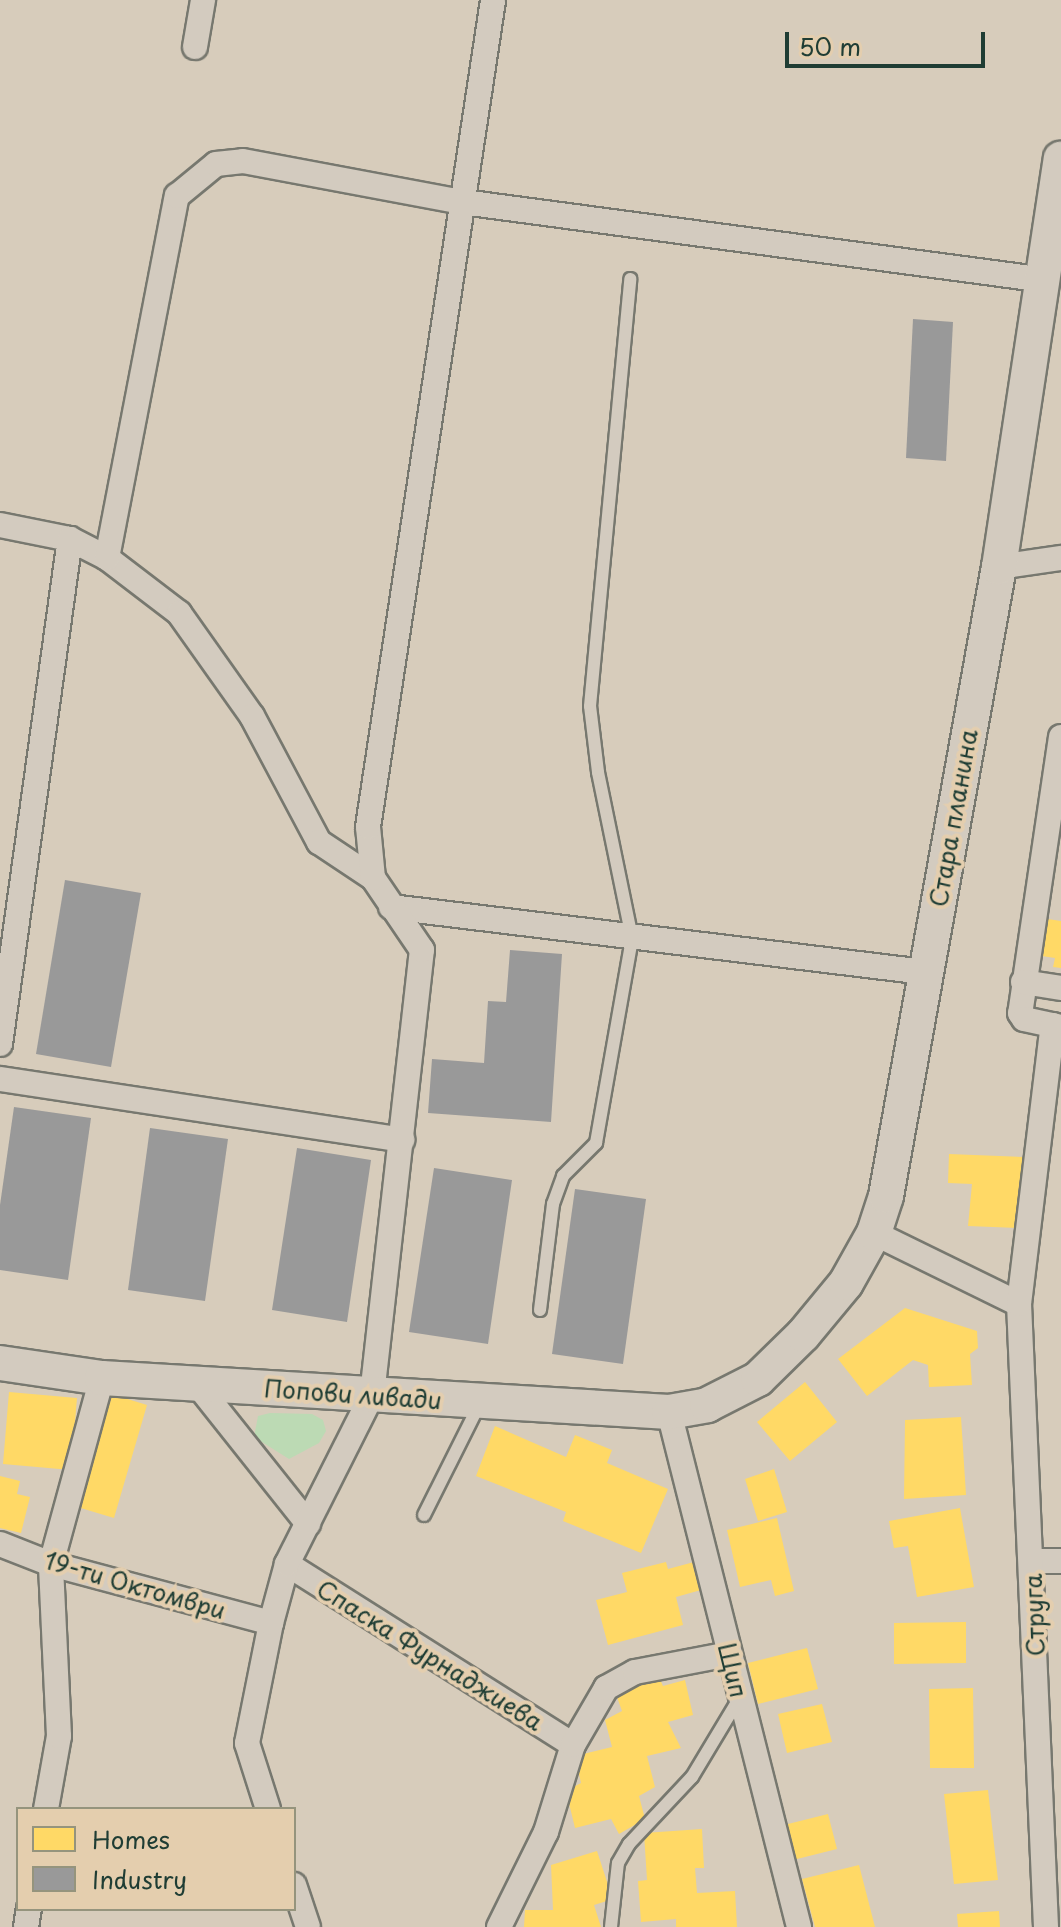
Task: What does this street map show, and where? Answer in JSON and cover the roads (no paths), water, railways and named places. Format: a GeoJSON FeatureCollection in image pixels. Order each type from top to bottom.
{"type":"FeatureCollection","features":[{"type":"Feature","properties":{"kind":"street"},"geometry":{"type":"LineString","coordinates":[[195,47],[203,0]]}},
{"type":"Feature","properties":{"kind":"street"},"geometry":{"type":"LineString","coordinates":[[373,878],[368,827],[493,0]]}},
{"type":"Feature","properties":{"kind":"street","name":"Стара планина"},"geometry":{"type":"LineString","coordinates":[[707,1405],[758,1379],[803,1335],[846,1283],[874,1233],[886,1196],[999,567],[1061,159]]}},
{"type":"Feature","properties":{"kind":"street"},"geometry":{"type":"LineString","coordinates":[[107,558],[177,196],[194,177],[216,164],[243,161],[463,202],[1045,280]]}},
{"type":"Feature","properties":{"kind":"street"},"geometry":{"type":"LineString","coordinates":[[0,525],[70,539],[107,558],[179,613],[252,716],[319,842],[373,878],[422,950],[372,1395],[287,1564],[271,1623],[247,1743],[267,1807]]}},
{"type":"Feature","properties":{"kind":"street"},"geometry":{"type":"LineString","coordinates":[[0,1044],[70,539]]}},
{"type":"Feature","properties":{"kind":"street"},"geometry":{"type":"LineString","coordinates":[[999,567],[1061,558]]}},
{"type":"Feature","properties":{"kind":"street"},"geometry":{"type":"LineString","coordinates":[[1057,1026],[1024,1019],[1020,1013],[1061,737]]}},
{"type":"Feature","properties":{"kind":"street"},"geometry":{"type":"LineString","coordinates":[[391,907],[924,972]]}},
{"type":"Feature","properties":{"kind":"street"},"geometry":{"type":"LineString","coordinates":[[1023,982],[1061,988]]}},
{"type":"Feature","properties":{"kind":"street","name":"Струга"},"geometry":{"type":"LineString","coordinates":[[1046,1927],[1019,1304],[1057,1026]]}},
{"type":"Feature","properties":{"kind":"street"},"geometry":{"type":"LineString","coordinates":[[0,1079],[402,1140]]}},
{"type":"Feature","properties":{"kind":"street"},"geometry":{"type":"LineString","coordinates":[[874,1233],[1019,1304]]}},
{"type":"Feature","properties":{"kind":"street","name":"Попови ливади"},"geometry":{"type":"LineString","coordinates":[[0,1363],[102,1378],[480,1402],[669,1412],[707,1405]]}},
{"type":"Feature","properties":{"kind":"street"},"geometry":{"type":"LineString","coordinates":[[46,1807],[59,1736],[51,1564],[102,1378]]}},
{"type":"Feature","properties":{"kind":"street"},"geometry":{"type":"LineString","coordinates":[[196,1383],[308,1524]]}},
{"type":"Feature","properties":{"kind":"street","name":"Щип"},"geometry":{"type":"LineString","coordinates":[[669,1412],[799,1927]]}},
{"type":"Feature","properties":{"kind":"street","name":"19-ти Октомври"},"geometry":{"type":"LineString","coordinates":[[0,1544],[51,1564],[271,1623]]}},
{"type":"Feature","properties":{"kind":"street"},"geometry":{"type":"LineString","coordinates":[[1031,1561],[1061,1561]]}},
{"type":"Feature","properties":{"kind":"street","name":"Спаска Фурнаджиева"},"geometry":{"type":"LineString","coordinates":[[287,1564],[573,1745]]}},
{"type":"Feature","properties":{"kind":"street"},"geometry":{"type":"LineString","coordinates":[[499,1927],[546,1832],[573,1745],[606,1688],[635,1672],[729,1654]]}},
{"type":"Feature","properties":{"kind":"street"},"geometry":{"type":"LineString","coordinates":[[296,1891],[308,1927]]}},
{"type":"Feature","properties":{"kind":"lane"},"geometry":{"type":"LineString","coordinates":[[540,1310],[553,1204],[563,1176],[596,1143],[632,938],[598,772],[590,706],[630,279]]}},
{"type":"Feature","properties":{"kind":"lane"},"geometry":{"type":"LineString","coordinates":[[424,1515],[480,1402]]}},
{"type":"Feature","properties":{"kind":"lane"},"geometry":{"type":"LineString","coordinates":[[611,1927],[618,1863],[629,1844],[692,1777],[740,1697]]}}]}
